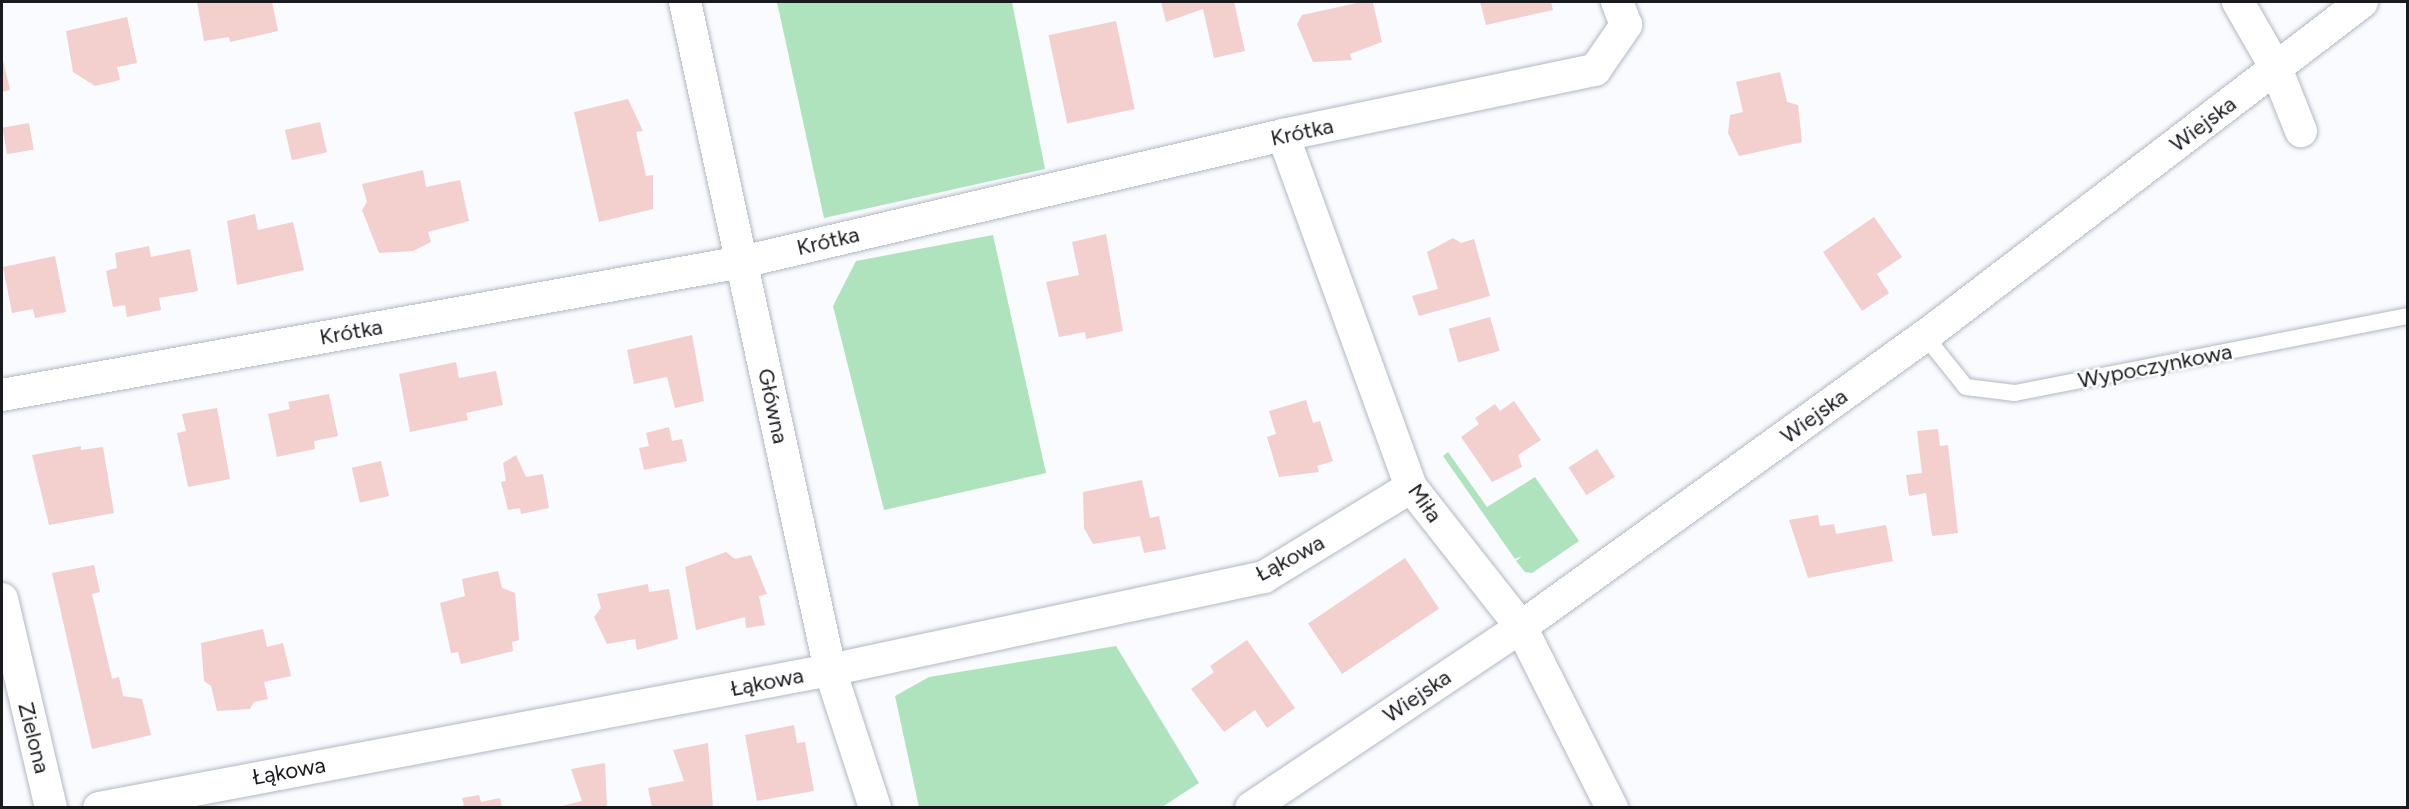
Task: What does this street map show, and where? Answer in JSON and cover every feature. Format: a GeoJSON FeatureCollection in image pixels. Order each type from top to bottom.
{"type":"FeatureCollection","features":[{"type":"Feature","properties":{"kind":"street","name":"Główna"},"geometry":{"type":"LineString","coordinates":[[685,2],[830,670],[875,807]]}},
{"type":"Feature","properties":{"kind":"street"},"geometry":{"type":"LineString","coordinates":[[2238,2],[2276,68],[2301,130]]}},
{"type":"Feature","properties":{"kind":"street","name":"Wiejska"},"geometry":{"type":"LineString","coordinates":[[1251,807],[1521,627],[1925,336],[2362,2]]}},
{"type":"Feature","properties":{"kind":"street","name":"Krótka"},"geometry":{"type":"LineString","coordinates":[[2,394],[742,262],[1283,135],[1596,70],[1622,13]]}},
{"type":"Feature","properties":{"kind":"street","name":"Miła"},"geometry":{"type":"LineString","coordinates":[[1283,135],[1411,488],[1521,627],[1612,807]]}},
{"type":"Feature","properties":{"kind":"street","name":"Łąkowa"},"geometry":{"type":"LineString","coordinates":[[99,807],[830,670],[1264,577],[1411,488]]}},
{"type":"Feature","properties":{"kind":"street","name":"Zielona"},"geometry":{"type":"LineString","coordinates":[[2,599],[51,807]]}},
{"type":"Feature","properties":{"kind":"lane","name":"Wypoczynkowa"},"geometry":{"type":"LineString","coordinates":[[1925,336],[1966,387],[2015,393],[2408,316]]}},
{"type":"Feature","properties":{"kind":"green space"},"geometry":{"type":"Polygon","coordinates":[[[777,2],[1012,2],[1045,169],[824,218],[777,2]]]}},
{"type":"Feature","properties":{"kind":"green space"},"geometry":{"type":"Polygon","coordinates":[[[993,235],[1046,473],[884,510],[833,306],[856,261],[993,235]]]}},
{"type":"Feature","properties":{"kind":"green space"},"geometry":{"type":"Polygon","coordinates":[[[1448,452],[1487,507],[1535,477],[1579,541],[1532,573],[1525,572],[1516,561],[1522,556],[1515,559],[1443,456],[1448,452]]]}},
{"type":"Feature","properties":{"kind":"green space"},"geometry":{"type":"Polygon","coordinates":[[[1116,646],[1199,783],[1162,807],[919,807],[895,696],[929,677],[1116,646]]]}},
{"type":"Feature","properties":{"kind":"building"},"geometry":{"type":"Polygon","coordinates":[[[197,2],[272,2],[278,31],[230,42],[229,37],[204,41],[197,2]]]}},
{"type":"Feature","properties":{"kind":"building"},"geometry":{"type":"Polygon","coordinates":[[[1161,2],[1234,2],[1245,51],[1214,58],[1203,9],[1166,22],[1161,2]]]}},
{"type":"Feature","properties":{"kind":"building"},"geometry":{"type":"Polygon","coordinates":[[[1480,2],[1551,2],[1553,10],[1486,25],[1480,2]]]}},
{"type":"Feature","properties":{"kind":"building"},"geometry":{"type":"Polygon","coordinates":[[[1357,3],[1373,3],[1382,42],[1350,54],[1352,60],[1313,62],[1297,24],[1302,15],[1357,3]]]}},
{"type":"Feature","properties":{"kind":"building"},"geometry":{"type":"Polygon","coordinates":[[[127,17],[137,63],[117,67],[120,80],[95,86],[73,72],[66,31],[127,17]]]}},
{"type":"Feature","properties":{"kind":"building"},"geometry":{"type":"Polygon","coordinates":[[[1116,21],[1135,109],[1067,123],[1049,35],[1116,21]]]}},
{"type":"Feature","properties":{"kind":"building"},"geometry":{"type":"Polygon","coordinates":[[[2,56],[10,90],[2,92],[2,56]]]}},
{"type":"Feature","properties":{"kind":"building"},"geometry":{"type":"Polygon","coordinates":[[[1780,72],[1787,102],[1798,105],[1802,142],[1739,156],[1728,133],[1730,115],[1743,112],[1736,82],[1780,72]]]}},
{"type":"Feature","properties":{"kind":"building"},"geometry":{"type":"Polygon","coordinates":[[[628,99],[643,131],[636,132],[646,176],[653,175],[653,209],[599,222],[574,112],[628,99]]]}},
{"type":"Feature","properties":{"kind":"building"},"geometry":{"type":"Polygon","coordinates":[[[320,122],[327,152],[292,160],[285,130],[320,122]]]}},
{"type":"Feature","properties":{"kind":"building"},"geometry":{"type":"Polygon","coordinates":[[[29,123],[34,150],[7,154],[2,128],[29,123]]]}},
{"type":"Feature","properties":{"kind":"building"},"geometry":{"type":"Polygon","coordinates":[[[423,170],[426,187],[460,180],[469,221],[428,232],[431,242],[413,251],[379,253],[362,210],[367,202],[362,184],[423,170]]]}},
{"type":"Feature","properties":{"kind":"building"},"geometry":{"type":"Polygon","coordinates":[[[255,214],[258,230],[293,222],[304,270],[237,285],[227,221],[255,214]]]}},
{"type":"Feature","properties":{"kind":"building"},"geometry":{"type":"Polygon","coordinates":[[[1874,217],[1902,257],[1877,274],[1889,293],[1862,311],[1823,252],[1874,217]]]}},
{"type":"Feature","properties":{"kind":"building"},"geometry":{"type":"Polygon","coordinates":[[[1106,234],[1123,331],[1086,339],[1085,332],[1059,337],[1046,282],[1079,275],[1072,242],[1106,234]]]}},
{"type":"Feature","properties":{"kind":"building"},"geometry":{"type":"Polygon","coordinates":[[[1453,238],[1461,243],[1474,239],[1490,296],[1419,316],[1412,296],[1438,289],[1427,252],[1453,238]]]}},
{"type":"Feature","properties":{"kind":"building"},"geometry":{"type":"Polygon","coordinates":[[[149,246],[151,257],[190,249],[198,291],[159,298],[161,310],[127,317],[125,305],[113,307],[106,271],[117,268],[115,253],[149,246]]]}},
{"type":"Feature","properties":{"kind":"building"},"geometry":{"type":"Polygon","coordinates":[[[55,256],[66,312],[35,318],[33,309],[12,313],[3,267],[55,256]]]}},
{"type":"Feature","properties":{"kind":"building"},"geometry":{"type":"Polygon","coordinates":[[[1490,317],[1500,351],[1458,362],[1449,329],[1490,317]]]}},
{"type":"Feature","properties":{"kind":"building"},"geometry":{"type":"Polygon","coordinates":[[[692,335],[704,401],[675,408],[667,377],[634,384],[627,350],[692,335]]]}},
{"type":"Feature","properties":{"kind":"building"},"geometry":{"type":"Polygon","coordinates":[[[456,362],[459,378],[496,371],[503,405],[466,413],[468,420],[410,432],[399,374],[456,362]]]}},
{"type":"Feature","properties":{"kind":"building"},"geometry":{"type":"Polygon","coordinates":[[[329,394],[338,436],[314,441],[315,449],[277,457],[268,414],[290,409],[288,402],[329,394]]]}},
{"type":"Feature","properties":{"kind":"building"},"geometry":{"type":"Polygon","coordinates":[[[1306,400],[1313,423],[1320,421],[1333,461],[1317,466],[1319,472],[1279,477],[1267,437],[1276,434],[1269,411],[1306,400]]]}},
{"type":"Feature","properties":{"kind":"building"},"geometry":{"type":"Polygon","coordinates":[[[1514,401],[1541,440],[1518,455],[1522,467],[1492,482],[1461,437],[1479,424],[1475,418],[1495,404],[1500,411],[1514,401]]]}},
{"type":"Feature","properties":{"kind":"building"},"geometry":{"type":"Polygon","coordinates":[[[217,408],[230,479],[188,487],[177,433],[186,431],[182,414],[217,408]]]}},
{"type":"Feature","properties":{"kind":"building"},"geometry":{"type":"Polygon","coordinates":[[[669,427],[672,441],[682,439],[687,461],[644,470],[639,448],[649,446],[646,433],[669,427]]]}},
{"type":"Feature","properties":{"kind":"building"},"geometry":{"type":"Polygon","coordinates":[[[1938,429],[1940,446],[1948,445],[1958,533],[1932,536],[1926,493],[1909,496],[1906,475],[1922,473],[1917,431],[1938,429]]]}},
{"type":"Feature","properties":{"kind":"building"},"geometry":{"type":"Polygon","coordinates":[[[81,446],[81,450],[103,447],[114,513],[49,525],[32,455],[81,446]]]}},
{"type":"Feature","properties":{"kind":"building"},"geometry":{"type":"Polygon","coordinates":[[[1597,449],[1615,477],[1586,495],[1568,468],[1597,449]]]}},
{"type":"Feature","properties":{"kind":"building"},"geometry":{"type":"Polygon","coordinates":[[[516,455],[526,477],[543,474],[549,508],[521,514],[520,508],[508,510],[501,482],[506,481],[503,463],[516,455]]]}},
{"type":"Feature","properties":{"kind":"building"},"geometry":{"type":"Polygon","coordinates":[[[381,461],[389,496],[360,503],[352,468],[381,461]]]}},
{"type":"Feature","properties":{"kind":"building"},"geometry":{"type":"Polygon","coordinates":[[[1142,480],[1150,518],[1159,516],[1166,549],[1144,553],[1140,536],[1093,544],[1084,528],[1083,492],[1142,480]]]}},
{"type":"Feature","properties":{"kind":"building"},"geometry":{"type":"Polygon","coordinates":[[[1818,515],[1820,526],[1834,524],[1836,534],[1886,525],[1893,561],[1808,578],[1789,520],[1818,515]]]}},
{"type":"Feature","properties":{"kind":"building"},"geometry":{"type":"Polygon","coordinates":[[[726,552],[735,559],[751,555],[767,594],[759,596],[765,625],[746,628],[745,617],[696,630],[685,567],[726,552]]]}},
{"type":"Feature","properties":{"kind":"building"},"geometry":{"type":"Polygon","coordinates":[[[1405,558],[1439,609],[1342,674],[1308,623],[1405,558]]]}},
{"type":"Feature","properties":{"kind":"building"},"geometry":{"type":"Polygon","coordinates":[[[94,565],[100,592],[92,594],[112,679],[119,677],[123,696],[142,699],[151,735],[92,749],[52,573],[94,565]]]}},
{"type":"Feature","properties":{"kind":"building"},"geometry":{"type":"Polygon","coordinates":[[[498,571],[502,588],[515,593],[519,640],[512,642],[513,651],[461,664],[458,652],[451,653],[440,603],[465,596],[462,579],[498,571]]]}},
{"type":"Feature","properties":{"kind":"building"},"geometry":{"type":"Polygon","coordinates":[[[648,584],[649,592],[669,589],[678,639],[637,650],[635,639],[607,644],[594,617],[601,608],[597,594],[648,584]]]}},
{"type":"Feature","properties":{"kind":"building"},"geometry":{"type":"Polygon","coordinates":[[[263,629],[267,647],[283,643],[291,676],[264,682],[268,699],[254,702],[250,709],[217,711],[211,686],[204,681],[201,643],[263,629]]]}},
{"type":"Feature","properties":{"kind":"building"},"geometry":{"type":"Polygon","coordinates":[[[1247,640],[1295,708],[1267,728],[1255,710],[1224,732],[1191,689],[1214,672],[1210,666],[1247,640]]]}},
{"type":"Feature","properties":{"kind":"building"},"geometry":{"type":"Polygon","coordinates":[[[794,725],[797,743],[805,742],[814,791],[757,801],[745,735],[794,725]]]}},
{"type":"Feature","properties":{"kind":"building"},"geometry":{"type":"Polygon","coordinates":[[[708,743],[713,808],[652,808],[648,788],[684,781],[673,750],[708,743]]]}},
{"type":"Feature","properties":{"kind":"building"},"geometry":{"type":"Polygon","coordinates":[[[605,763],[607,808],[554,808],[582,801],[571,769],[605,763]]]}},
{"type":"Feature","properties":{"kind":"building"},"geometry":{"type":"Polygon","coordinates":[[[479,795],[481,802],[500,798],[502,808],[458,808],[464,805],[462,798],[479,795]]]}}]}
